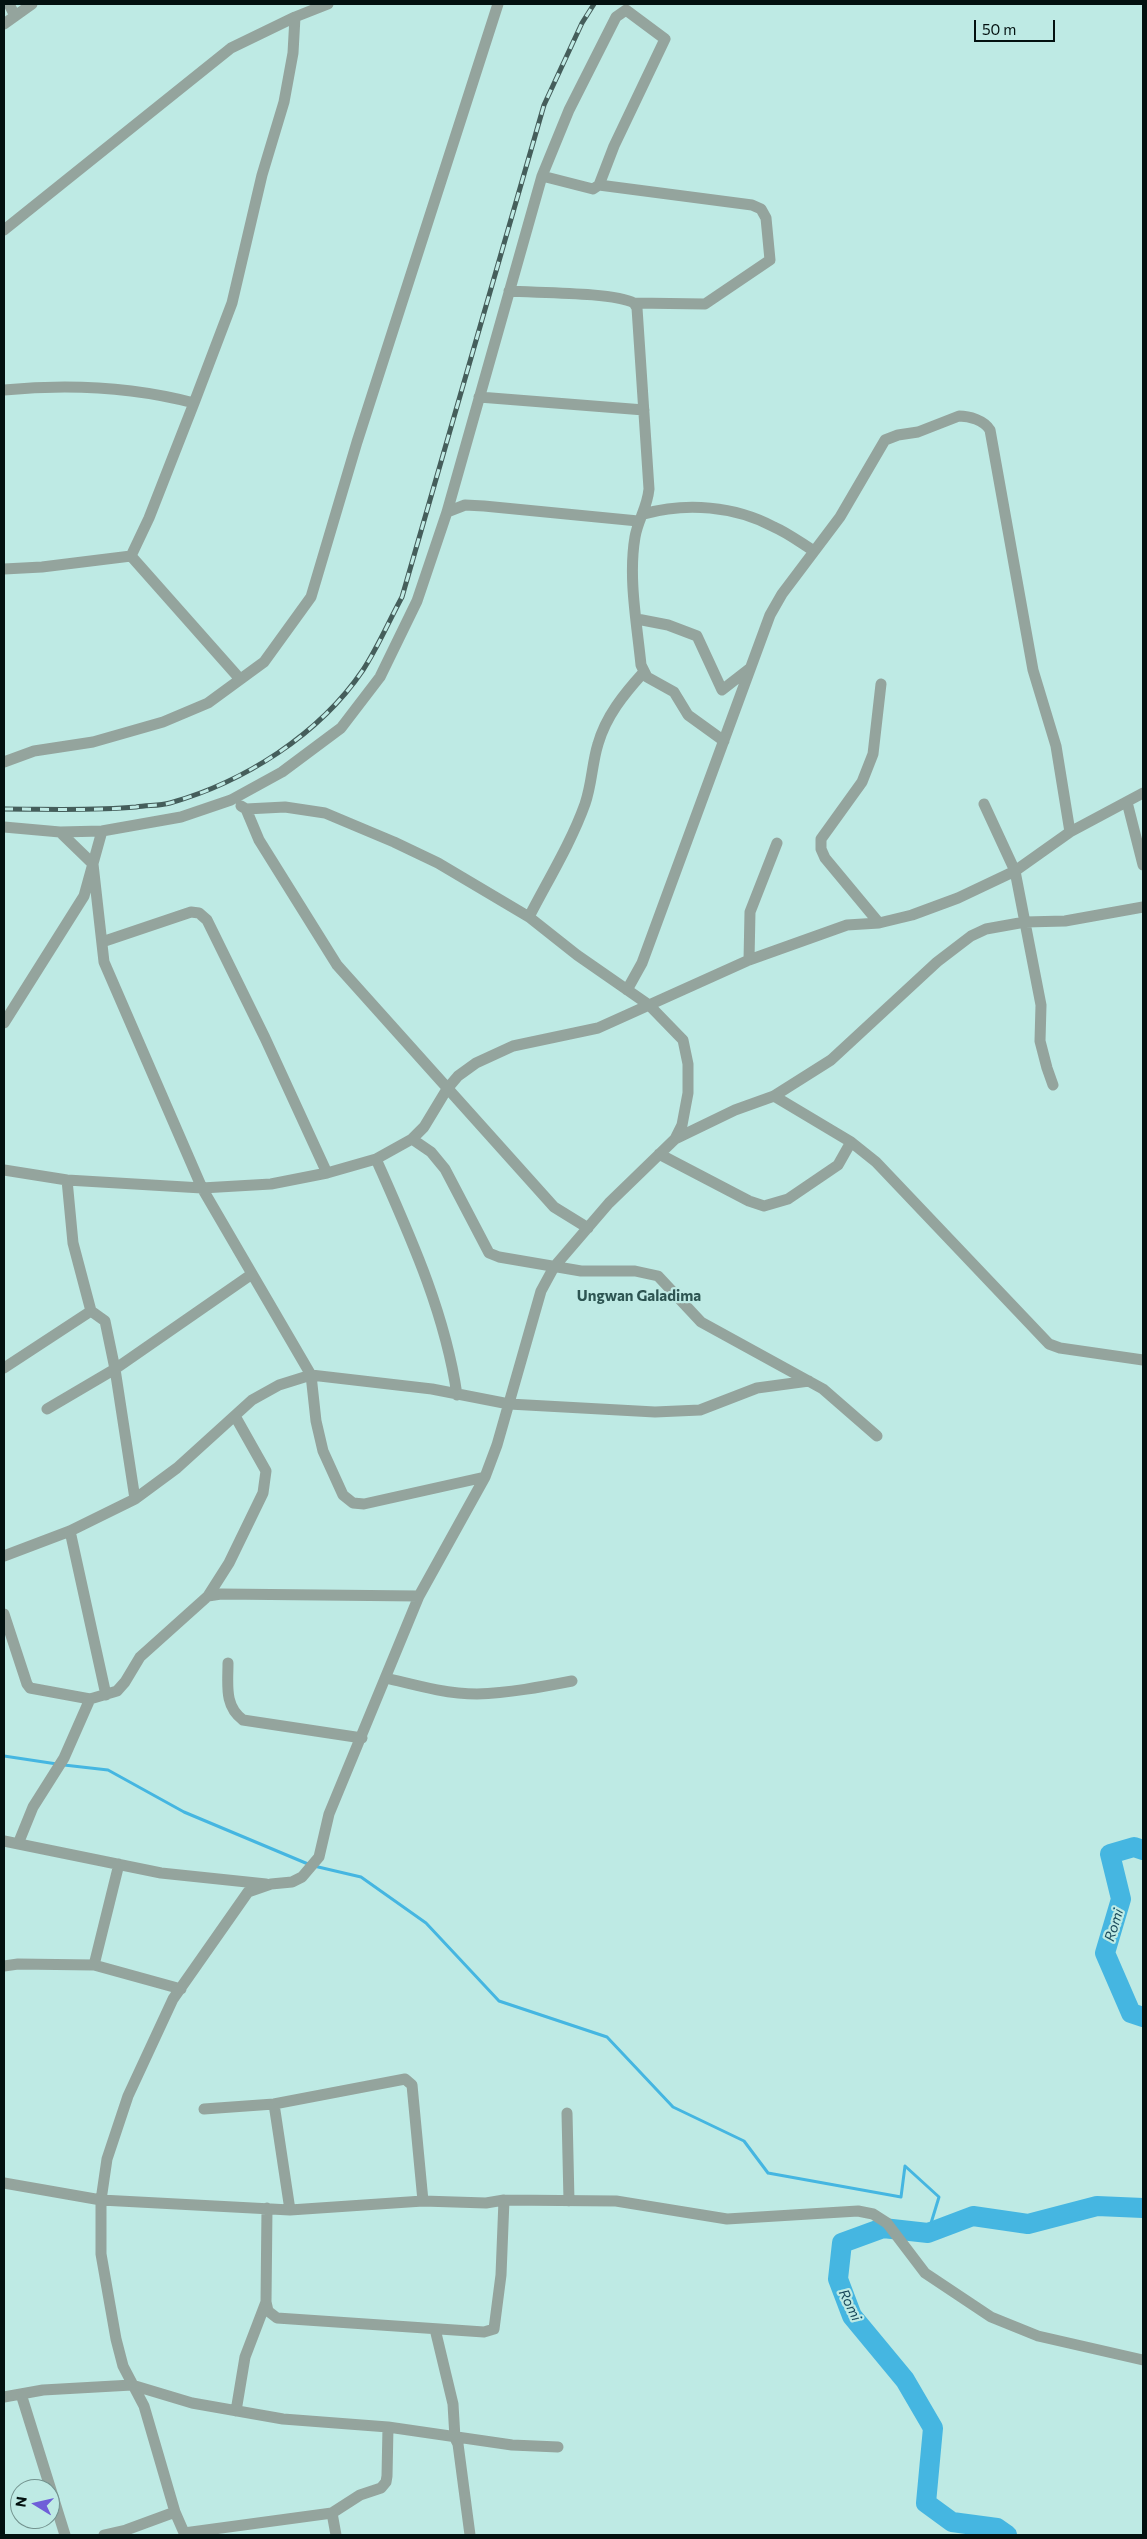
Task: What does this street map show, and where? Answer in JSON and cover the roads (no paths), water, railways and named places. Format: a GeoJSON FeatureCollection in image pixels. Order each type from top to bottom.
{"type":"FeatureCollection","features":[{"type":"Feature","properties":{"kind":"street"},"geometry":{"type":"LineString","coordinates":[[9,4],[15,16]]}},
{"type":"Feature","properties":{"kind":"street"},"geometry":{"type":"LineString","coordinates":[[4,24],[32,4]]}},
{"type":"Feature","properties":{"kind":"street"},"geometry":{"type":"LineString","coordinates":[[4,230],[231,48],[295,17],[328,4]]}},
{"type":"Feature","properties":{"kind":"street"},"geometry":{"type":"LineString","coordinates":[[4,762],[34,751],[93,742],[162,722],[208,703],[264,662],[312,597],[356,442],[498,4]]}},
{"type":"Feature","properties":{"kind":"street"},"geometry":{"type":"LineString","coordinates":[[4,828],[60,832],[102,830],[181,817],[231,800],[282,772],[341,728],[380,677],[417,600],[447,512],[542,176],[569,110],[616,17],[626,10],[666,39],[614,146],[599,186]]}},
{"type":"Feature","properties":{"kind":"street"},"geometry":{"type":"LineString","coordinates":[[131,556],[152,510],[232,303],[262,176],[284,102],[293,53],[295,17]]}},
{"type":"Feature","properties":{"kind":"street"},"geometry":{"type":"LineString","coordinates":[[509,291],[604,296],[634,303],[705,304],[770,260],[766,218],[761,209],[752,205],[599,186],[592,189],[542,176]]}},
{"type":"Feature","properties":{"kind":"street"},"geometry":{"type":"LineString","coordinates":[[529,918],[585,804],[593,777],[597,745],[606,722],[623,696],[643,673],[633,571],[641,518],[649,490],[636,308],[634,303]]}},
{"type":"Feature","properties":{"kind":"street"},"geometry":{"type":"LineString","coordinates":[[4,390],[47,386],[65,389],[132,390],[194,403]]}},
{"type":"Feature","properties":{"kind":"street"},"geometry":{"type":"LineString","coordinates":[[479,397],[644,410]]}},
{"type":"Feature","properties":{"kind":"street"},"geometry":{"type":"LineString","coordinates":[[627,990],[642,963],[770,615],[814,550],[840,517],[885,440],[898,435],[918,432],[959,416],[966,416],[988,426],[1034,670],[1056,746],[1070,832]]}},
{"type":"Feature","properties":{"kind":"street"},"geometry":{"type":"LineString","coordinates":[[447,512],[465,505],[641,518],[664,508],[704,507],[751,517],[774,526],[814,550]]}},
{"type":"Feature","properties":{"kind":"street"},"geometry":{"type":"LineString","coordinates":[[131,556],[240,679]]}},
{"type":"Feature","properties":{"kind":"street"},"geometry":{"type":"LineString","coordinates":[[4,570],[131,556]]}},
{"type":"Feature","properties":{"kind":"street"},"geometry":{"type":"LineString","coordinates":[[637,619],[668,625],[697,636],[722,690],[750,668]]}},
{"type":"Feature","properties":{"kind":"street"},"geometry":{"type":"LineString","coordinates":[[643,673],[674,692],[688,715],[724,742]]}},
{"type":"Feature","properties":{"kind":"street"},"geometry":{"type":"LineString","coordinates":[[879,923],[825,858],[821,849],[821,839],[862,782],[873,754],[881,684]]}},
{"type":"Feature","properties":{"kind":"street"},"geometry":{"type":"LineString","coordinates":[[4,1170],[67,1180],[202,1188],[271,1184],[327,1173],[376,1159],[412,1139],[428,1121],[447,1089],[458,1076],[476,1063],[513,1046],[598,1028],[749,960],[847,925],[879,923],[912,915],[1015,871],[1070,832],[1143,793]]}},
{"type":"Feature","properties":{"kind":"street"},"geometry":{"type":"LineString","coordinates":[[4,1841],[161,1873],[271,1884],[292,1882],[302,1877],[319,1857],[329,1814],[420,1596],[484,1477],[497,1445],[541,1291],[554,1267],[609,1203],[675,1139],[682,1125],[688,1093],[688,1064],[683,1040],[649,1005],[529,918],[438,863],[325,813],[285,807],[246,809],[231,800]]}},
{"type":"Feature","properties":{"kind":"street"},"geometry":{"type":"LineString","coordinates":[[1127,802],[1143,865]]}},
{"type":"Feature","properties":{"kind":"street"},"geometry":{"type":"LineString","coordinates":[[984,804],[1015,871],[1041,1005],[1040,1041],[1046,1068],[1054,1085]]}},
{"type":"Feature","properties":{"kind":"street"},"geometry":{"type":"LineString","coordinates":[[246,809],[259,840],[337,965],[554,1207],[588,1228]]}},
{"type":"Feature","properties":{"kind":"street"},"geometry":{"type":"LineString","coordinates":[[4,1023],[84,896],[102,830]]}},
{"type":"Feature","properties":{"kind":"street"},"geometry":{"type":"LineString","coordinates":[[60,832],[93,864],[104,962],[180,1132],[202,1188],[311,1375],[316,1421],[323,1451],[343,1495],[354,1503],[364,1504],[484,1477]]}},
{"type":"Feature","properties":{"kind":"street"},"geometry":{"type":"LineString","coordinates":[[749,960],[750,912],[777,842]]}},
{"type":"Feature","properties":{"kind":"street"},"geometry":{"type":"LineString","coordinates":[[675,1139],[735,1110],[774,1096],[831,1060],[924,974],[971,936],[986,930],[1025,922],[1065,921],[1130,912],[1143,907]]}},
{"type":"Feature","properties":{"kind":"street"},"geometry":{"type":"LineString","coordinates":[[102,942],[191,912],[199,913],[207,920],[265,1038],[327,1173]]}},
{"type":"Feature","properties":{"kind":"street"},"geometry":{"type":"LineString","coordinates":[[774,1096],[851,1142],[876,1162],[931,1217],[1049,1344],[1060,1348],[1143,1360]]}},
{"type":"Feature","properties":{"kind":"street"},"geometry":{"type":"LineString","coordinates":[[412,1139],[431,1152],[445,1169],[489,1253],[500,1257],[581,1271],[635,1271],[658,1276],[701,1322],[809,1381],[849,1409],[877,1436]]}},
{"type":"Feature","properties":{"kind":"street"},"geometry":{"type":"LineString","coordinates":[[660,1154],[749,1201],[764,1206],[788,1199],[831,1170],[838,1164],[851,1142]]}},
{"type":"Feature","properties":{"kind":"street"},"geometry":{"type":"LineString","coordinates":[[376,1159],[413,1243],[435,1304],[451,1355],[457,1395]]}},
{"type":"Feature","properties":{"kind":"street"},"geometry":{"type":"LineString","coordinates":[[67,1180],[73,1243],[91,1311],[105,1321],[115,1369],[134,1499]]}},
{"type":"Feature","properties":{"kind":"street"},"geometry":{"type":"LineString","coordinates":[[47,1408],[115,1369],[252,1274]]}},
{"type":"Feature","properties":{"kind":"street"},"geometry":{"type":"LineString","coordinates":[[4,1368],[91,1311]]}},
{"type":"Feature","properties":{"kind":"street"},"geometry":{"type":"LineString","coordinates":[[4,1556],[70,1532],[134,1499],[177,1468],[252,1400],[279,1385],[311,1375],[432,1389],[508,1404],[656,1412],[700,1410],[757,1388],[809,1381]]}},
{"type":"Feature","properties":{"kind":"street"},"geometry":{"type":"LineString","coordinates":[[5,1621],[30,1688],[90,1699],[117,1690],[125,1682],[140,1657],[208,1596],[229,1563],[263,1493],[266,1471],[235,1416]]}},
{"type":"Feature","properties":{"kind":"street"},"geometry":{"type":"LineString","coordinates":[[70,1532],[106,1695]]}},
{"type":"Feature","properties":{"kind":"street"},"geometry":{"type":"LineString","coordinates":[[208,1596],[221,1594],[420,1596]]}},
{"type":"Feature","properties":{"kind":"street"},"geometry":{"type":"LineString","coordinates":[[228,1663],[229,1704],[235,1714],[243,1720],[362,1738]]}},
{"type":"Feature","properties":{"kind":"street"},"geometry":{"type":"LineString","coordinates":[[386,1678],[436,1690],[476,1694],[534,1688],[572,1681]]}},
{"type":"Feature","properties":{"kind":"street"},"geometry":{"type":"LineString","coordinates":[[18,1844],[33,1807],[64,1758],[90,1699]]}},
{"type":"Feature","properties":{"kind":"street"},"geometry":{"type":"LineString","coordinates":[[94,1966],[119,1864]]}},
{"type":"Feature","properties":{"kind":"street"},"geometry":{"type":"LineString","coordinates":[[271,1884],[248,1892],[181,1988],[173,2000],[128,2096],[107,2159],[101,2200],[101,2254],[116,2339],[123,2366],[144,2406],[175,2512],[185,2534],[332,2513],[360,2495],[381,2488],[386,2482],[388,2427]]}},
{"type":"Feature","properties":{"kind":"street"},"geometry":{"type":"LineString","coordinates":[[4,1966],[18,1964],[94,1966],[181,1988]]}},
{"type":"Feature","properties":{"kind":"street"},"geometry":{"type":"LineString","coordinates":[[204,2108],[274,2104],[405,2079],[412,2085],[423,2201]]}},
{"type":"Feature","properties":{"kind":"street"},"geometry":{"type":"LineString","coordinates":[[274,2104],[290,2210]]}},
{"type":"Feature","properties":{"kind":"street"},"geometry":{"type":"LineString","coordinates":[[567,2113],[569,2200]]}},
{"type":"Feature","properties":{"kind":"street"},"geometry":{"type":"LineString","coordinates":[[4,2184],[101,2200],[290,2210],[423,2201],[486,2203],[504,2200],[569,2200],[616,2201],[727,2219],[858,2211],[873,2214],[887,2223],[925,2273],[991,2317],[1038,2336],[1143,2360]]}},
{"type":"Feature","properties":{"kind":"street"},"geometry":{"type":"LineString","coordinates":[[267,2208],[266,2302],[268,2311],[277,2318],[484,2332],[494,2329],[501,2275],[504,2200]]}},
{"type":"Feature","properties":{"kind":"street"},"geometry":{"type":"LineString","coordinates":[[236,2411],[245,2357],[266,2302]]}},
{"type":"Feature","properties":{"kind":"street"},"geometry":{"type":"LineString","coordinates":[[435,2329],[453,2404],[454,2438],[458,2444],[470,2535]]}},
{"type":"Feature","properties":{"kind":"street"},"geometry":{"type":"LineString","coordinates":[[4,2397],[43,2390],[132,2385],[192,2403],[283,2419],[388,2427],[512,2445],[558,2447]]}},
{"type":"Feature","properties":{"kind":"street"},"geometry":{"type":"LineString","coordinates":[[21,2394],[66,2535]]}},
{"type":"Feature","properties":{"kind":"street"},"geometry":{"type":"LineString","coordinates":[[104,2535],[125,2533],[175,2512]]}},
{"type":"Feature","properties":{"kind":"street"},"geometry":{"type":"LineString","coordinates":[[332,2513],[336,2535]]}},
{"type":"Feature","properties":{"kind":"waterway"},"geometry":{"type":"LineString","coordinates":[[4,1756],[57,1764]]}},
{"type":"Feature","properties":{"kind":"waterway"},"geometry":{"type":"LineString","coordinates":[[64,1765],[108,1770],[184,1812],[308,1864]]}},
{"type":"Feature","properties":{"kind":"waterway","name":"Romi"},"geometry":{"type":"LineString","coordinates":[[1143,1850],[1134,1847],[1110,1854],[1121,1899],[1105,1953],[1131,2013],[1143,2017]]}},
{"type":"Feature","properties":{"kind":"waterway"},"geometry":{"type":"LineString","coordinates":[[314,1866],[361,1877],[426,1923],[499,2001],[607,2037],[673,2107],[744,2141],[768,2173],[901,2197],[905,2166],[939,2197],[928,2233]]}},
{"type":"Feature","properties":{"kind":"waterway","name":"Romi"},"geometry":{"type":"LineString","coordinates":[[1007,2535],[997,2528],[952,2522],[926,2503],[933,2428],[905,2380],[852,2316],[838,2279],[842,2243],[883,2228],[928,2233],[973,2216],[1028,2224],[1097,2206],[1143,2208]]}},
{"type":"Feature","properties":{"kind":"railway"},"geometry":{"type":"LineString","coordinates":[[4,809],[136,807],[166,804],[198,794],[252,769],[302,735],[345,694],[363,670],[402,597],[544,105],[582,23],[594,4]]}},
{"type":"Feature","properties":{"kind":"district","name":"Ungwan Galadima"},"geometry":{"type":"Point","coordinates":[639,1296]}}]}
